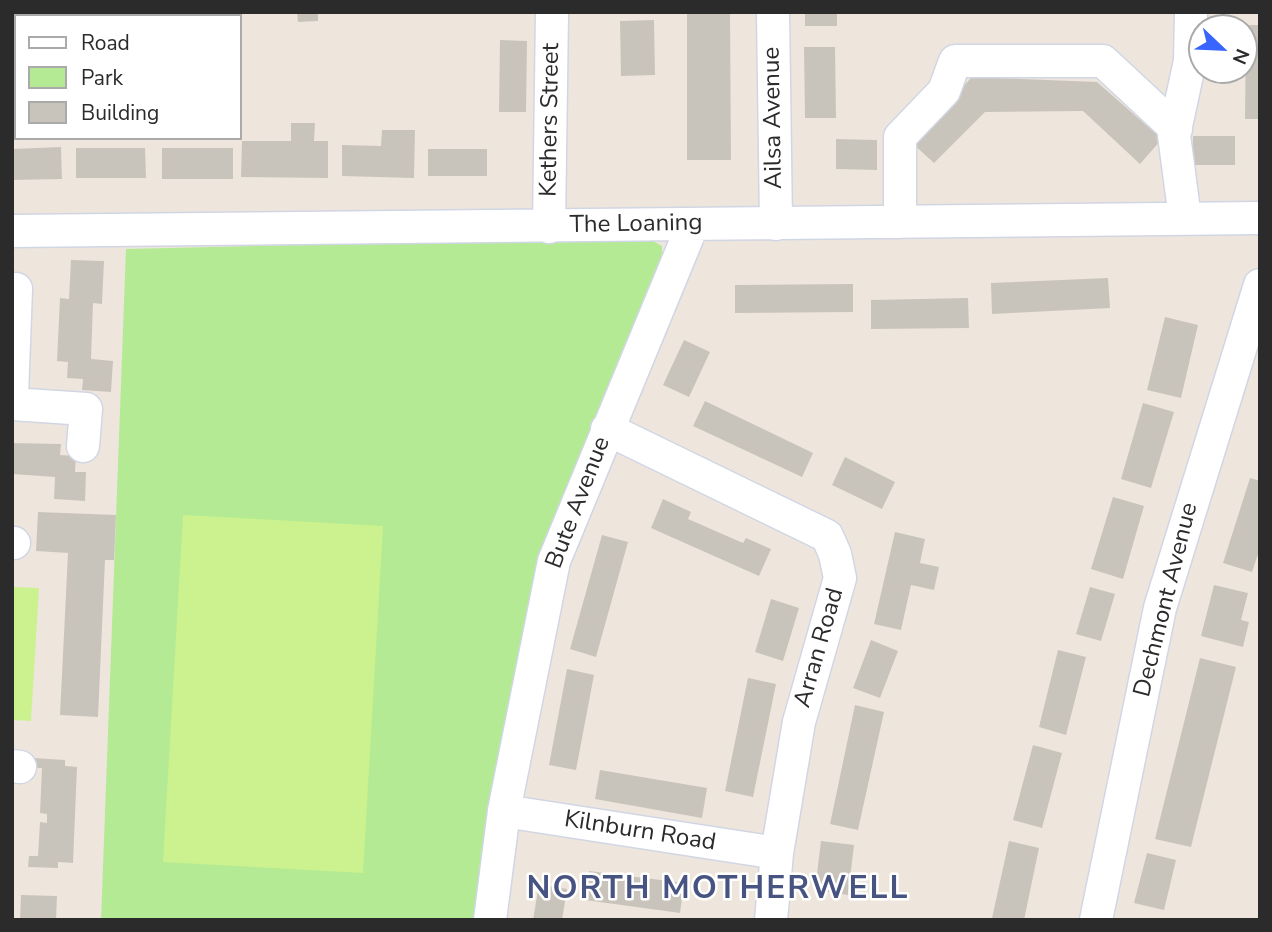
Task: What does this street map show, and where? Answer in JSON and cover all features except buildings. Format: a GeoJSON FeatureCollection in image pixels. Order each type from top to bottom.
{"type":"FeatureCollection","features":[{"type":"Feature","properties":{"kind":"street","name":"Kethers Street"},"geometry":{"type":"LineString","coordinates":[[549,227],[552,12]]}},
{"type":"Feature","properties":{"kind":"street","name":"Ailsa Avenue"},"geometry":{"type":"LineString","coordinates":[[773,12],[776,224]]}},
{"type":"Feature","properties":{"kind":"street"},"geometry":{"type":"LineString","coordinates":[[1185,218],[1176,129],[1190,61],[1191,12]]}},
{"type":"Feature","properties":{"kind":"street"},"geometry":{"type":"LineString","coordinates":[[900,222],[900,137],[944,91],[954,61],[1103,61],[1176,129]]}},
{"type":"Feature","properties":{"kind":"street","name":"The Loaning"},"geometry":{"type":"LineString","coordinates":[[12,231],[1260,218]]}},
{"type":"Feature","properties":{"kind":"street","name":"Bute Avenue"},"geometry":{"type":"LineString","coordinates":[[490,920],[504,811],[554,561],[693,224]]}},
{"type":"Feature","properties":{"kind":"street","name":"Dechmont Avenue"},"geometry":{"type":"LineString","coordinates":[[1096,920],[1160,608],[1260,285]]}},
{"type":"Feature","properties":{"kind":"street"},"geometry":{"type":"LineString","coordinates":[[12,396],[16,289]]}},
{"type":"Feature","properties":{"kind":"street"},"geometry":{"type":"LineString","coordinates":[[12,404],[86,409],[83,446]]}},
{"type":"Feature","properties":{"kind":"street","name":"Arran Road"},"geometry":{"type":"LineString","coordinates":[[607,429],[827,536],[835,554],[841,578],[799,722],[777,853],[771,920]]}},
{"type":"Feature","properties":{"kind":"street","name":"Kilnburn Road"},"geometry":{"type":"LineString","coordinates":[[504,811],[777,853]]}},
{"type":"Feature","properties":{"kind":"green space"},"geometry":{"type":"Polygon","coordinates":[[[645,237],[662,246],[662,261],[580,464],[488,920],[101,920],[126,249],[645,237]]]}},
{"type":"Feature","properties":{"kind":"green space"},"geometry":{"type":"Polygon","coordinates":[[[183,515],[383,526],[363,873],[163,862],[183,515]]]}},
{"type":"Feature","properties":{"kind":"green space"},"geometry":{"type":"Polygon","coordinates":[[[12,587],[39,588],[31,721],[12,720],[12,587]]]}},
{"type":"Feature","properties":{"kind":"district","name":"NORTH MOTHERWELL"},"geometry":{"type":"Point","coordinates":[718,890]}}]}
